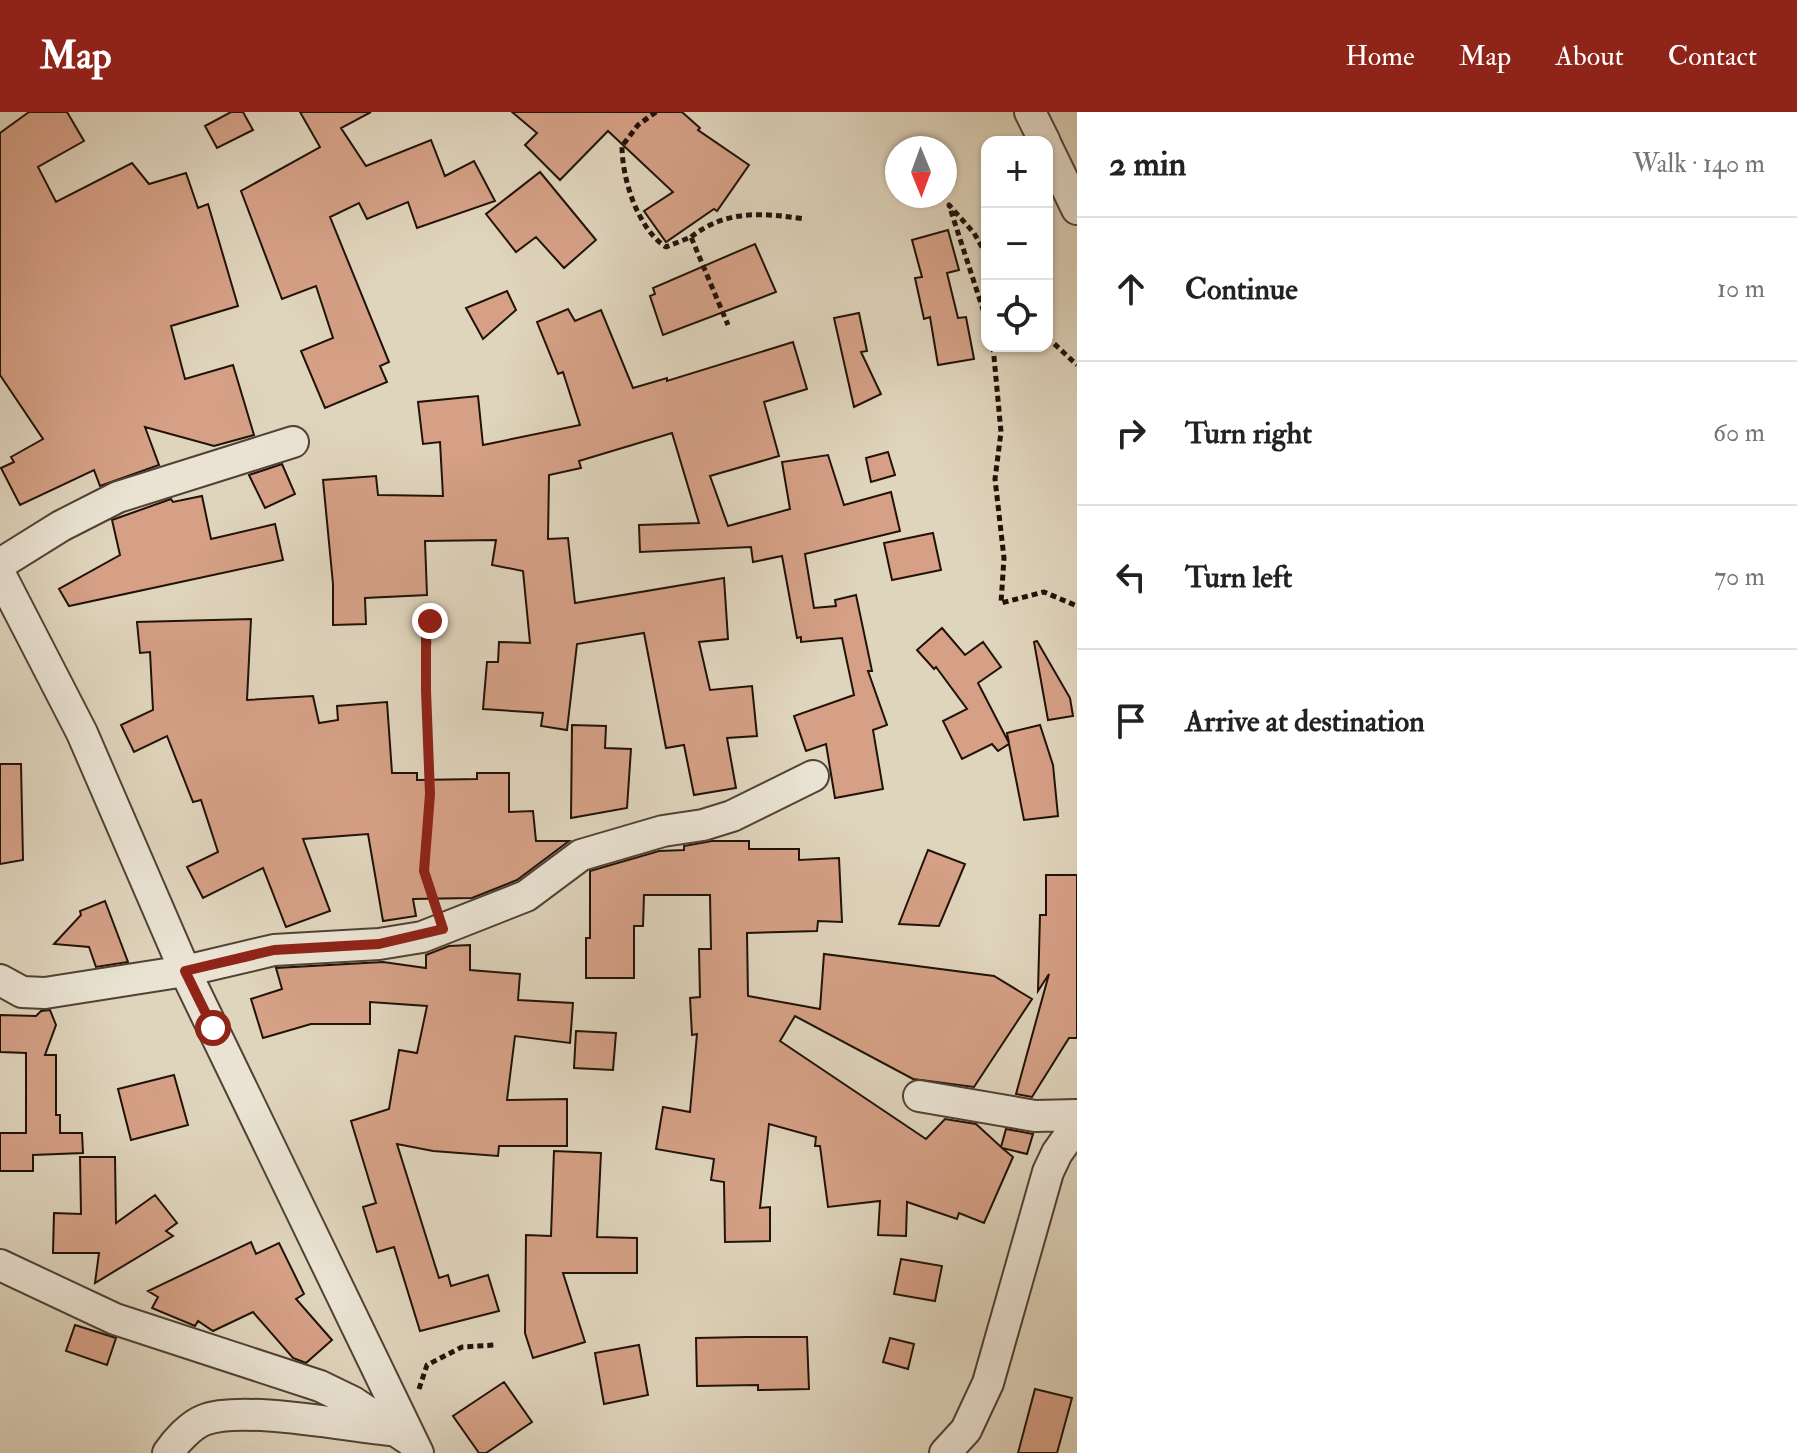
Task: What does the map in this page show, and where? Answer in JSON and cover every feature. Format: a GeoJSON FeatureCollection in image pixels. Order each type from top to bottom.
{"type":"FeatureCollection","features":[{"type":"Feature","properties":{"kind":"street"},"geometry":{"type":"LineString","coordinates":[[1030,112],[1042,136]]}},
{"type":"Feature","properties":{"kind":"street"},"geometry":{"type":"LineString","coordinates":[[1053,159],[1077,209]]}},
{"type":"Feature","properties":{"kind":"street"},"geometry":{"type":"LineString","coordinates":[[0,564],[118,497],[293,442]]}},
{"type":"Feature","properties":{"kind":"street"},"geometry":{"type":"LineString","coordinates":[[0,574],[82,733],[185,971],[407,1441]]}},
{"type":"Feature","properties":{"kind":"street"},"geometry":{"type":"LineString","coordinates":[[0,980],[22,992],[45,993],[185,971],[274,950],[379,944],[443,929],[526,896],[581,855],[663,831],[703,825],[732,816],[813,776]]}},
{"type":"Feature","properties":{"kind":"street"},"geometry":{"type":"LineString","coordinates":[[919,1096],[1035,1116],[1077,1115]]}},
{"type":"Feature","properties":{"kind":"street"},"geometry":{"type":"LineString","coordinates":[[945,1453],[966,1430],[988,1383],[1048,1172],[1077,1125]]}},
{"type":"Feature","properties":{"kind":"street"},"geometry":{"type":"LineString","coordinates":[[0,1265],[115,1319],[320,1386],[353,1402],[407,1441]]}},
{"type":"Feature","properties":{"kind":"street"},"geometry":{"type":"LineString","coordinates":[[168,1453],[175,1442],[204,1420],[231,1415],[407,1441]]}},
{"type":"Feature","properties":{"kind":"path"},"geometry":{"type":"LineString","coordinates":[[656,112],[638,125],[622,146],[627,184],[655,240],[666,247],[691,237],[720,219],[749,213],[805,219]]}},
{"type":"Feature","properties":{"kind":"path"},"geometry":{"type":"LineString","coordinates":[[981,245],[949,205],[981,304]]}},
{"type":"Feature","properties":{"kind":"path"},"geometry":{"type":"LineString","coordinates":[[691,237],[728,325]]}},
{"type":"Feature","properties":{"kind":"path"},"geometry":{"type":"LineString","coordinates":[[1053,343],[1077,365]]}},
{"type":"Feature","properties":{"kind":"path"},"geometry":{"type":"LineString","coordinates":[[994,352],[1001,432],[995,479],[1004,558],[1001,603],[1044,592],[1077,606]]}},
{"type":"Feature","properties":{"kind":"path"},"geometry":{"type":"LineString","coordinates":[[430,621],[426,631],[426,690],[430,794],[424,871],[443,929]]}},
{"type":"Feature","properties":{"kind":"path"},"geometry":{"type":"LineString","coordinates":[[407,1441],[427,1365],[462,1347],[495,1345]]}},
{"type":"Feature","properties":{"kind":"building"},"geometry":{"type":"Polygon","coordinates":[[[29,112],[67,112],[84,141],[38,167],[56,202],[132,163],[149,184],[186,173],[198,208],[208,204],[238,306],[171,326],[185,379],[233,365],[254,435],[214,446],[145,427],[159,465],[100,486],[94,470],[20,505],[1,468],[14,462],[11,457],[43,439],[0,375],[0,133],[29,112]]]}},
{"type":"Feature","properties":{"kind":"building"},"geometry":{"type":"Polygon","coordinates":[[[231,112],[243,112],[253,130],[217,148],[205,126],[231,112]]]}},
{"type":"Feature","properties":{"kind":"building"},"geometry":{"type":"Polygon","coordinates":[[[300,112],[371,112],[341,128],[366,166],[431,140],[445,176],[474,161],[495,201],[417,228],[408,202],[367,219],[359,203],[330,217],[389,362],[380,366],[387,382],[325,408],[301,351],[333,338],[316,286],[282,299],[241,191],[320,147],[300,112]]]}},
{"type":"Feature","properties":{"kind":"building"},"geometry":{"type":"Polygon","coordinates":[[[512,112],[682,112],[700,128],[698,130],[749,165],[717,211],[714,209],[666,242],[644,211],[673,192],[608,131],[560,180],[525,145],[537,133],[512,112]]]}},
{"type":"Feature","properties":{"kind":"building"},"geometry":{"type":"Polygon","coordinates":[[[540,172],[596,240],[564,268],[536,237],[516,252],[486,214],[540,172]]]}},
{"type":"Feature","properties":{"kind":"building"},"geometry":{"type":"Polygon","coordinates":[[[948,230],[959,270],[947,273],[958,318],[966,317],[974,359],[938,365],[930,317],[924,319],[915,278],[922,277],[912,240],[948,230]]]}},
{"type":"Feature","properties":{"kind":"building"},"geometry":{"type":"Polygon","coordinates":[[[755,244],[776,292],[663,335],[650,296],[655,294],[653,288],[755,244]]]}},
{"type":"Feature","properties":{"kind":"building"},"geometry":{"type":"Polygon","coordinates":[[[507,291],[516,310],[483,339],[466,308],[507,291]]]}},
{"type":"Feature","properties":{"kind":"building"},"geometry":{"type":"Polygon","coordinates":[[[568,309],[575,321],[601,310],[633,388],[667,378],[667,381],[793,342],[807,389],[764,402],[779,456],[710,476],[728,526],[790,509],[782,462],[828,455],[844,505],[891,492],[900,531],[805,554],[814,608],[836,606],[835,600],[856,595],[872,671],[868,671],[887,725],[873,730],[883,789],[835,798],[826,744],[806,751],[794,716],[854,695],[842,638],[801,642],[801,637],[797,638],[782,556],[753,562],[751,547],[640,552],[639,525],[699,523],[672,433],[579,461],[581,468],[549,475],[548,539],[568,538],[575,603],[724,578],[728,639],[699,642],[710,690],[752,686],[757,736],[727,738],[736,788],[694,795],[684,745],[666,748],[644,633],[577,644],[567,730],[541,726],[543,713],[483,709],[487,662],[498,662],[499,642],[530,643],[523,571],[492,565],[496,540],[425,541],[427,595],[365,598],[366,624],[333,625],[333,584],[323,480],[376,476],[378,495],[443,496],[440,442],[423,444],[418,402],[478,396],[483,445],[580,425],[563,372],[558,374],[537,322],[568,309]]]}},
{"type":"Feature","properties":{"kind":"building"},"geometry":{"type":"Polygon","coordinates":[[[859,313],[867,351],[861,352],[881,394],[854,407],[834,318],[859,313]]]}},
{"type":"Feature","properties":{"kind":"building"},"geometry":{"type":"Polygon","coordinates":[[[888,452],[895,475],[871,482],[866,458],[888,452]]]}},
{"type":"Feature","properties":{"kind":"building"},"geometry":{"type":"Polygon","coordinates":[[[282,464],[295,494],[265,508],[249,475],[282,464]]]}},
{"type":"Feature","properties":{"kind":"building"},"geometry":{"type":"Polygon","coordinates":[[[202,496],[211,539],[275,524],[283,560],[69,606],[59,589],[120,555],[112,520],[171,499],[173,502],[202,496]]]}},
{"type":"Feature","properties":{"kind":"building"},"geometry":{"type":"Polygon","coordinates":[[[933,533],[941,570],[892,580],[884,543],[933,533]]]}},
{"type":"Feature","properties":{"kind":"building"},"geometry":{"type":"Polygon","coordinates":[[[251,619],[247,700],[313,696],[319,723],[338,720],[337,706],[387,702],[392,773],[417,773],[417,780],[477,779],[477,773],[509,773],[509,812],[533,811],[536,841],[569,841],[517,880],[472,898],[413,899],[416,916],[383,921],[368,834],[303,839],[330,911],[286,927],[263,868],[203,898],[187,867],[218,852],[201,800],[193,802],[167,736],[134,752],[121,725],[153,710],[150,652],[140,653],[137,622],[251,619]]]}},
{"type":"Feature","properties":{"kind":"building"},"geometry":{"type":"Polygon","coordinates":[[[942,628],[965,655],[983,642],[1001,667],[978,683],[1009,743],[1007,733],[1040,725],[1053,765],[1058,816],[1024,820],[1009,744],[998,751],[992,744],[962,759],[943,721],[967,709],[936,667],[934,669],[917,650],[942,628]]]}},
{"type":"Feature","properties":{"kind":"building"},"geometry":{"type":"Polygon","coordinates":[[[1037,641],[1070,698],[1073,716],[1048,720],[1034,642],[1037,641]]]}},
{"type":"Feature","properties":{"kind":"building"},"geometry":{"type":"Polygon","coordinates":[[[572,725],[606,726],[605,748],[631,749],[627,808],[571,818],[572,725]]]}},
{"type":"Feature","properties":{"kind":"building"},"geometry":{"type":"Polygon","coordinates":[[[0,764],[21,764],[23,860],[0,864],[0,764]]]}},
{"type":"Feature","properties":{"kind":"building"},"geometry":{"type":"Polygon","coordinates":[[[712,841],[749,841],[749,849],[799,849],[799,860],[839,858],[842,922],[818,921],[817,931],[747,933],[748,996],[820,1009],[824,954],[994,976],[1032,999],[974,1087],[913,1079],[795,1016],[780,1041],[926,1139],[945,1119],[976,1124],[1001,1147],[1006,1129],[1033,1134],[1027,1154],[1002,1148],[1013,1157],[984,1223],[959,1213],[957,1219],[907,1202],[906,1236],[878,1235],[880,1201],[828,1207],[820,1146],[815,1146],[816,1137],[769,1124],[760,1208],[770,1207],[770,1241],[725,1242],[724,1182],[711,1180],[714,1159],[656,1149],[663,1107],[690,1112],[697,1034],[692,1035],[690,998],[700,997],[699,949],[711,949],[710,895],[644,895],[643,926],[634,926],[634,978],[586,978],[586,938],[590,938],[590,871],[659,851],[684,850],[684,846],[712,841]]]}},
{"type":"Feature","properties":{"kind":"building"},"geometry":{"type":"Polygon","coordinates":[[[928,850],[965,864],[939,926],[899,924],[928,850]]]}},
{"type":"Feature","properties":{"kind":"building"},"geometry":{"type":"Polygon","coordinates":[[[1046,875],[1077,875],[1077,1038],[1069,1038],[1032,1097],[1016,1094],[1049,974],[1038,991],[1040,915],[1046,915],[1046,875]]]}},
{"type":"Feature","properties":{"kind":"building"},"geometry":{"type":"Polygon","coordinates":[[[105,901],[128,962],[96,967],[89,947],[54,944],[81,915],[80,911],[105,901]]]}},
{"type":"Feature","properties":{"kind":"building"},"geometry":{"type":"Polygon","coordinates":[[[470,945],[470,970],[520,974],[518,1000],[573,1003],[570,1043],[515,1036],[507,1100],[567,1099],[567,1146],[499,1146],[498,1156],[433,1151],[397,1144],[439,1278],[448,1275],[451,1286],[488,1275],[499,1311],[420,1331],[394,1247],[377,1252],[363,1207],[376,1203],[351,1121],[389,1109],[399,1050],[417,1053],[427,1006],[370,1002],[370,1024],[311,1024],[263,1038],[251,999],[282,989],[276,968],[383,962],[426,968],[426,955],[449,946],[470,945]]]}},
{"type":"Feature","properties":{"kind":"building"},"geometry":{"type":"Polygon","coordinates":[[[50,1010],[56,1025],[45,1055],[56,1055],[56,1115],[60,1115],[60,1133],[82,1133],[83,1153],[33,1155],[33,1171],[0,1171],[0,1133],[26,1133],[26,1053],[0,1052],[0,1015],[36,1016],[41,1011],[50,1010]]]}},
{"type":"Feature","properties":{"kind":"building"},"geometry":{"type":"Polygon","coordinates":[[[576,1031],[616,1033],[613,1070],[574,1068],[576,1031]]]}},
{"type":"Feature","properties":{"kind":"building"},"geometry":{"type":"Polygon","coordinates":[[[174,1075],[188,1125],[131,1140],[118,1089],[174,1075]]]}},
{"type":"Feature","properties":{"kind":"building"},"geometry":{"type":"Polygon","coordinates":[[[554,1151],[601,1153],[597,1237],[637,1238],[637,1273],[563,1273],[585,1342],[533,1358],[525,1333],[526,1235],[551,1236],[554,1151]]]}},
{"type":"Feature","properties":{"kind":"building"},"geometry":{"type":"Polygon","coordinates":[[[80,1157],[115,1157],[116,1223],[155,1195],[177,1223],[166,1231],[173,1236],[95,1283],[99,1253],[53,1253],[54,1213],[81,1214],[80,1157]]]}},
{"type":"Feature","properties":{"kind":"building"},"geometry":{"type":"Polygon","coordinates":[[[251,1242],[256,1254],[279,1243],[304,1294],[296,1299],[332,1340],[306,1363],[293,1358],[253,1312],[213,1331],[198,1321],[195,1326],[152,1308],[158,1297],[148,1291],[251,1242]]]}},
{"type":"Feature","properties":{"kind":"building"},"geometry":{"type":"Polygon","coordinates":[[[901,1259],[942,1266],[935,1301],[894,1294],[901,1259]]]}},
{"type":"Feature","properties":{"kind":"building"},"geometry":{"type":"Polygon","coordinates":[[[75,1325],[116,1338],[107,1365],[66,1351],[75,1325]]]}},
{"type":"Feature","properties":{"kind":"building"},"geometry":{"type":"Polygon","coordinates":[[[807,1337],[809,1389],[758,1390],[758,1385],[697,1386],[696,1338],[807,1337]]]}},
{"type":"Feature","properties":{"kind":"building"},"geometry":{"type":"Polygon","coordinates":[[[890,1338],[914,1344],[908,1369],[883,1362],[890,1338]]]}},
{"type":"Feature","properties":{"kind":"building"},"geometry":{"type":"Polygon","coordinates":[[[639,1345],[648,1395],[604,1404],[595,1353],[639,1345]]]}},
{"type":"Feature","properties":{"kind":"building"},"geometry":{"type":"Polygon","coordinates":[[[504,1382],[532,1422],[486,1453],[479,1453],[453,1416],[504,1382]]]}},
{"type":"Feature","properties":{"kind":"building"},"geometry":{"type":"Polygon","coordinates":[[[1035,1389],[1072,1398],[1057,1453],[1018,1453],[1035,1389]]]}},
{"type":"Feature","properties":{"kind":"route"},"geometry":{"type":"LineString","coordinates":[[213,1028],[185,971],[274,950],[331,944],[379,944],[422,937],[443,929],[427,890],[424,871],[430,794],[426,690],[426,631],[430,621]]}}]}
